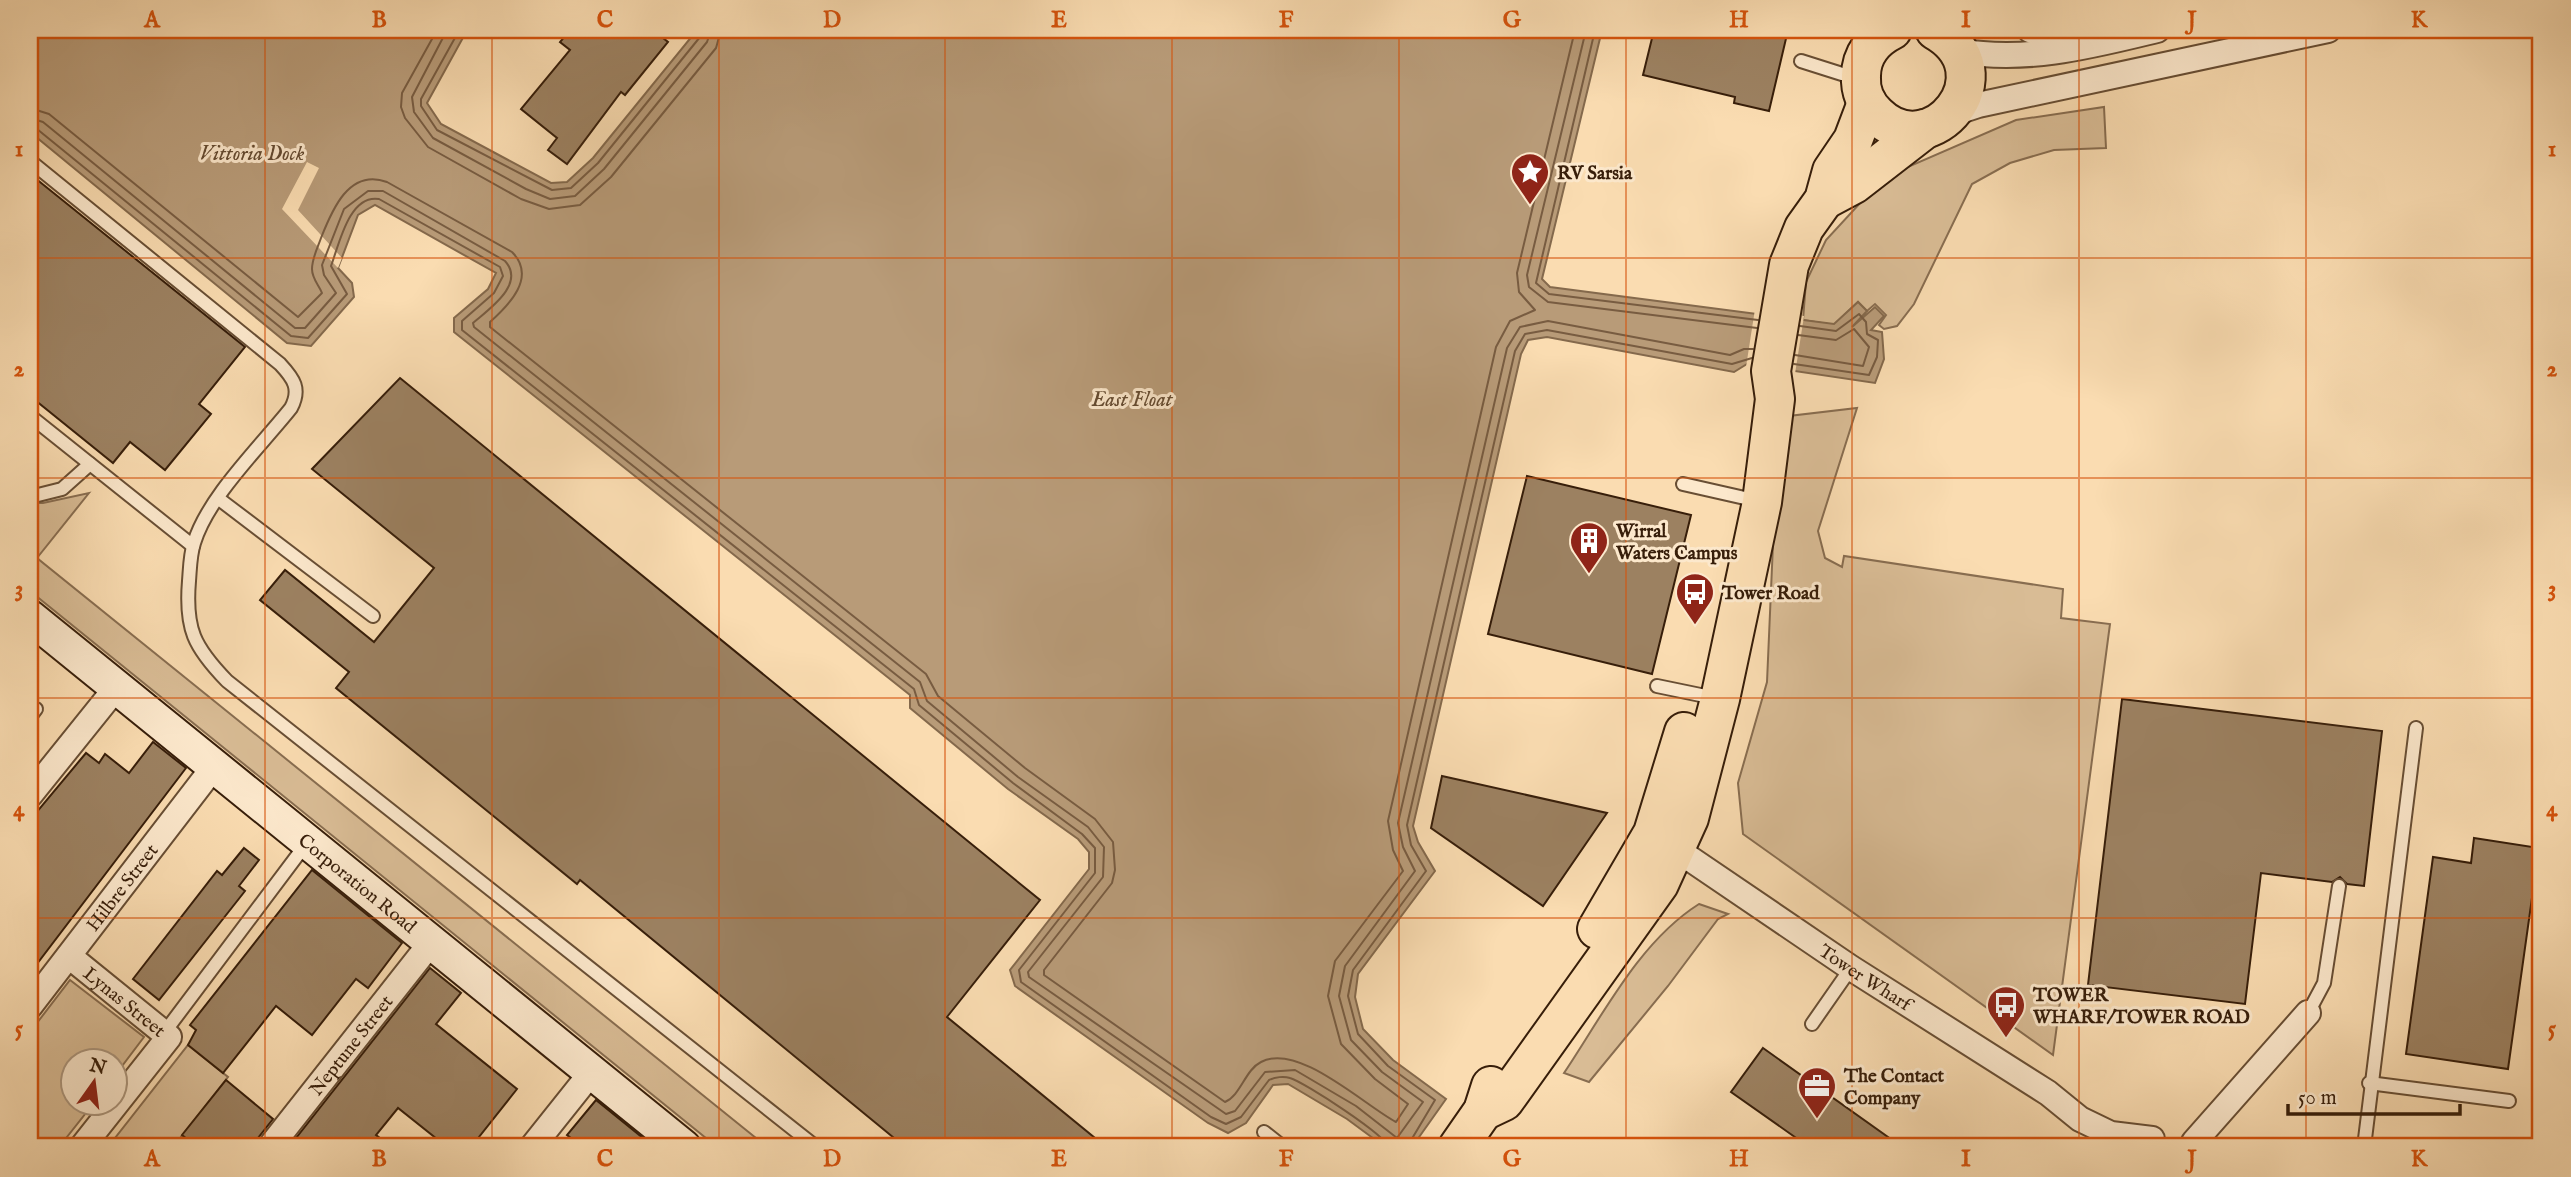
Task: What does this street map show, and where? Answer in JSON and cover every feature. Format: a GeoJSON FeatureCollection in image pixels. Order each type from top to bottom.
{"type":"FeatureCollection","features":[{"type":"Feature","properties":{"kind":"highway"},"geometry":{"type":"LineString","coordinates":[[1458,1147],[1483,1111],[1504,1101],[1658,884],[1665,841],[1689,818],[1707,696],[1775,400],[1771,370],[1796,245],[1824,200],[1832,171],[1853,140],[1867,67],[1878,39],[1892,30]]}},
{"type":"Feature","properties":{"kind":"highway"},"geometry":{"type":"LineString","coordinates":[[1824,200],[1854,184],[1938,122],[1963,95],[1966,72],[1945,37]]}},
{"type":"Feature","properties":{"kind":"highway"},"geometry":{"type":"LineString","coordinates":[[1867,67],[1882,120],[1892,126],[1913,130],[1938,122]]}},
{"type":"Feature","properties":{"kind":"main road","name":"Corporation Road"},"geometry":{"type":"LineString","coordinates":[[30,617],[430,944],[684,1147]]}},
{"type":"Feature","properties":{"kind":"street"},"geometry":{"type":"LineString","coordinates":[[2030,30],[2085,47]]}},
{"type":"Feature","properties":{"kind":"street"},"geometry":{"type":"LineString","coordinates":[[1945,37],[1992,56],[2048,54],[2157,30]]}},
{"type":"Feature","properties":{"kind":"street"},"geometry":{"type":"LineString","coordinates":[[1938,122],[1978,105],[2328,30]]}},
{"type":"Feature","properties":{"kind":"street"},"geometry":{"type":"LineString","coordinates":[[30,795],[116,688]]}},
{"type":"Feature","properties":{"kind":"street","name":"Hilbre Street"},"geometry":{"type":"LineString","coordinates":[[30,1006],[213,768]]}},
{"type":"Feature","properties":{"kind":"street","name":"Tower Wharf"},"geometry":{"type":"LineString","coordinates":[[1665,841],[1851,968],[2048,1093],[2080,1119],[2111,1134],[2146,1143],[2170,1135],[2198,1144]]}},
{"type":"Feature","properties":{"kind":"street","name":"Neptune Street"},"geometry":{"type":"LineString","coordinates":[[270,1147],[430,944]]}},
{"type":"Feature","properties":{"kind":"street","name":"Lynas Street"},"geometry":{"type":"LineString","coordinates":[[69,956],[169,1037],[82,1147]]}},
{"type":"Feature","properties":{"kind":"street"},"geometry":{"type":"LineString","coordinates":[[2198,1144],[2308,1013]]}},
{"type":"Feature","properties":{"kind":"street"},"geometry":{"type":"LineString","coordinates":[[531,1147],[591,1073]]}},
{"type":"Feature","properties":{"kind":"street","name":"Tower Wharf"},"geometry":{"type":"LineString","coordinates":[[2080,1119],[2100,1147]]}},
{"type":"Feature","properties":{"kind":"lane"},"geometry":{"type":"LineString","coordinates":[[512,30],[523,30]]}},
{"type":"Feature","properties":{"kind":"lane"},"geometry":{"type":"LineString","coordinates":[[1801,61],[1842,74],[1867,67]]}},
{"type":"Feature","properties":{"kind":"lane"},"geometry":{"type":"LineString","coordinates":[[30,161],[281,364],[295,380],[297,397],[291,408],[203,520],[193,546],[187,609],[191,632],[204,658],[227,681],[816,1147]]}},
{"type":"Feature","properties":{"kind":"lane"},"geometry":{"type":"LineString","coordinates":[[30,416],[193,546]]}},
{"type":"Feature","properties":{"kind":"lane"},"geometry":{"type":"LineString","coordinates":[[30,497],[62,489],[90,464]]}},
{"type":"Feature","properties":{"kind":"lane"},"geometry":{"type":"LineString","coordinates":[[1683,484],[1751,500]]}},
{"type":"Feature","properties":{"kind":"lane"},"geometry":{"type":"LineString","coordinates":[[219,499],[373,616]]}},
{"type":"Feature","properties":{"kind":"lane"},"geometry":{"type":"LineString","coordinates":[[1657,686],[1707,696]]}},
{"type":"Feature","properties":{"kind":"lane"},"geometry":{"type":"LineString","coordinates":[[2364,1147],[2369,1083],[2416,728]]}},
{"type":"Feature","properties":{"kind":"lane"},"geometry":{"type":"LineString","coordinates":[[164,1033],[306,843]]}},
{"type":"Feature","properties":{"kind":"lane"},"geometry":{"type":"LineString","coordinates":[[2308,1013],[2323,983],[2339,886]]}},
{"type":"Feature","properties":{"kind":"lane"},"geometry":{"type":"LineString","coordinates":[[1812,1024],[1851,968]]}},
{"type":"Feature","properties":{"kind":"lane"},"geometry":{"type":"LineString","coordinates":[[2369,1083],[2509,1101]]}},
{"type":"Feature","properties":{"kind":"lane"},"geometry":{"type":"LineString","coordinates":[[1264,1132],[1283,1147]]}},
{"type":"Feature","properties":{"kind":"shaded area"},"geometry":{"type":"Polygon","coordinates":[[[2104,107],[2106,148],[2054,150],[2010,163],[1972,184],[1914,304],[1897,326],[1884,329],[1879,325],[1886,315],[1875,304],[1867,311],[1858,302],[1834,325],[1803,320],[1806,282],[1826,240],[1862,201],[1903,169],[2016,120],[2104,107]]]}},
{"type":"Feature","properties":{"kind":"shaded area"},"geometry":{"type":"Polygon","coordinates":[[[1857,408],[1818,531],[1825,558],[1842,567],[1844,556],[2063,589],[2061,618],[2110,624],[2053,1055],[1743,834],[1738,783],[1767,682],[1774,521],[1789,416],[1857,408]]]}},
{"type":"Feature","properties":{"kind":"shaded area"},"geometry":{"type":"Polygon","coordinates":[[[89,493],[37,558],[767,1147],[717,1147],[30,591],[30,503],[43,503],[89,493]]]}},
{"type":"Feature","properties":{"kind":"shaded area"},"geometry":{"type":"Polygon","coordinates":[[[1699,904],[1728,914],[1718,919],[1668,986],[1589,1082],[1564,1073],[1640,959],[1658,938],[1699,904]]]}},
{"type":"Feature","properties":{"kind":"shaded area"},"geometry":{"type":"Polygon","coordinates":[[[70,980],[144,1037],[130,1056],[130,1048],[60,1048],[60,1118],[82,1118],[59,1147],[30,1147],[30,1032],[70,980]]]}},
{"type":"Feature","properties":{"kind":"shaded area"},"geometry":{"type":"Polygon","coordinates":[[[188,1045],[228,1077],[173,1147],[108,1147],[188,1045]]]}},
{"type":"Feature","properties":{"kind":"water","name":"East Float"},"geometry":{"type":"Polygon","coordinates":[[[30,30],[460,30],[465,34],[427,103],[441,124],[551,183],[567,182],[593,158],[697,30],[1602,30],[1542,279],[1550,287],[1834,324],[1858,302],[1867,311],[1852,327],[1875,307],[1884,316],[1871,330],[1882,332],[1884,359],[1875,383],[1747,364],[1734,372],[1547,337],[1528,340],[1521,354],[1413,826],[1418,842],[1435,871],[1358,974],[1355,997],[1363,1029],[1393,1060],[1446,1099],[1412,1147],[1385,1147],[1347,1119],[1288,1084],[1273,1085],[1246,1123],[1228,1133],[1208,1123],[1015,986],[1010,970],[1089,869],[1089,852],[1078,839],[1008,789],[910,708],[910,695],[454,332],[454,318],[488,289],[496,273],[375,205],[358,215],[338,268],[352,283],[354,297],[311,346],[287,343],[30,132],[30,30]]]}},
{"type":"Feature","properties":{"kind":"pier"},"geometry":{"type":"Polygon","coordinates":[[[307,162],[319,168],[298,210],[342,258],[338,268],[282,209],[307,162]]]}},
{"type":"Feature","properties":{"kind":"pier"},"geometry":{"type":"Polygon","coordinates":[[[1755,309],[1804,316],[1795,374],[1746,367],[1755,309]]]}},
{"type":"Feature","properties":{"kind":"building"},"geometry":{"type":"Polygon","coordinates":[[[570,30],[653,30],[668,42],[625,95],[621,92],[567,164],[548,150],[557,138],[521,109],[570,50],[560,42],[570,30]]]}},
{"type":"Feature","properties":{"kind":"building"},"geometry":{"type":"Polygon","coordinates":[[[1654,30],[1788,30],[1769,111],[1734,103],[1735,97],[1643,75],[1654,30]]]}},
{"type":"Feature","properties":{"kind":"building"},"geometry":{"type":"Polygon","coordinates":[[[30,174],[245,347],[199,404],[211,414],[165,470],[130,442],[113,463],[30,396],[30,174]]]}},
{"type":"Feature","properties":{"kind":"building"},"geometry":{"type":"Polygon","coordinates":[[[400,378],[1040,900],[947,1017],[1106,1147],[905,1147],[580,880],[577,884],[336,688],[349,672],[260,600],[285,570],[374,642],[434,568],[312,469],[400,378]]]}},
{"type":"Feature","properties":{"kind":"building","name":"Wirral Waters Campus"},"geometry":{"type":"Polygon","coordinates":[[[1527,476],[1691,515],[1652,674],[1488,634],[1527,476]]]}},
{"type":"Feature","properties":{"kind":"building"},"geometry":{"type":"Polygon","coordinates":[[[2122,699],[2382,731],[2364,886],[2347,884],[2340,877],[2332,882],[2261,873],[2245,1004],[2088,985],[2122,699]]]}},
{"type":"Feature","properties":{"kind":"building"},"geometry":{"type":"Polygon","coordinates":[[[153,742],[186,768],[30,973],[30,820],[86,753],[99,763],[105,754],[129,773],[153,742]]]}},
{"type":"Feature","properties":{"kind":"building"},"geometry":{"type":"Polygon","coordinates":[[[1442,776],[1607,813],[1543,906],[1431,828],[1442,776]]]}},
{"type":"Feature","properties":{"kind":"building"},"geometry":{"type":"Polygon","coordinates":[[[2474,838],[2539,848],[2508,1069],[2406,1054],[2433,857],[2471,863],[2474,838]]]}},
{"type":"Feature","properties":{"kind":"building"},"geometry":{"type":"Polygon","coordinates":[[[244,848],[259,860],[239,886],[245,891],[159,1000],[133,979],[217,871],[222,875],[244,848]]]}},
{"type":"Feature","properties":{"kind":"building"},"geometry":{"type":"Polygon","coordinates":[[[312,870],[402,943],[368,988],[356,979],[312,1035],[276,1006],[223,1073],[188,1045],[196,1030],[190,1025],[312,870]]]}},
{"type":"Feature","properties":{"kind":"building"},"geometry":{"type":"Polygon","coordinates":[[[430,968],[461,993],[436,1024],[517,1089],[471,1147],[447,1147],[398,1108],[376,1135],[392,1147],[289,1147],[430,968]]]}},
{"type":"Feature","properties":{"kind":"building","name":"The Contact Company"},"geometry":{"type":"Polygon","coordinates":[[[1763,1048],[1902,1147],[1809,1147],[1731,1092],[1763,1048]]]}},
{"type":"Feature","properties":{"kind":"building"},"geometry":{"type":"Polygon","coordinates":[[[226,1080],[273,1119],[258,1138],[255,1147],[197,1147],[182,1135],[226,1080]]]}},
{"type":"Feature","properties":{"kind":"building"},"geometry":{"type":"Polygon","coordinates":[[[596,1100],[654,1147],[583,1147],[567,1135],[596,1100]]]}},
{"type":"Feature","properties":{"kind":"place","name":"RV Sarsia"},"geometry":{"type":"Point","coordinates":[1530,206]}},
{"type":"Feature","properties":{"kind":"place","name":"Wirral Waters Campus"},"geometry":{"type":"Point","coordinates":[1589,575]}},
{"type":"Feature","properties":{"kind":"place","name":"Tower Road"},"geometry":{"type":"Point","coordinates":[1695,626]}},
{"type":"Feature","properties":{"kind":"place","name":"TOWER WHARF/TOWER ROAD"},"geometry":{"type":"Point","coordinates":[2006,1039]}},
{"type":"Feature","properties":{"kind":"place","name":"The Contact Company"},"geometry":{"type":"Point","coordinates":[1817,1120]}},
{"type":"Feature","properties":{"kind":"water label","name":"Vittoria Dock"},"geometry":{"type":"Point","coordinates":[252,153]}}]}
